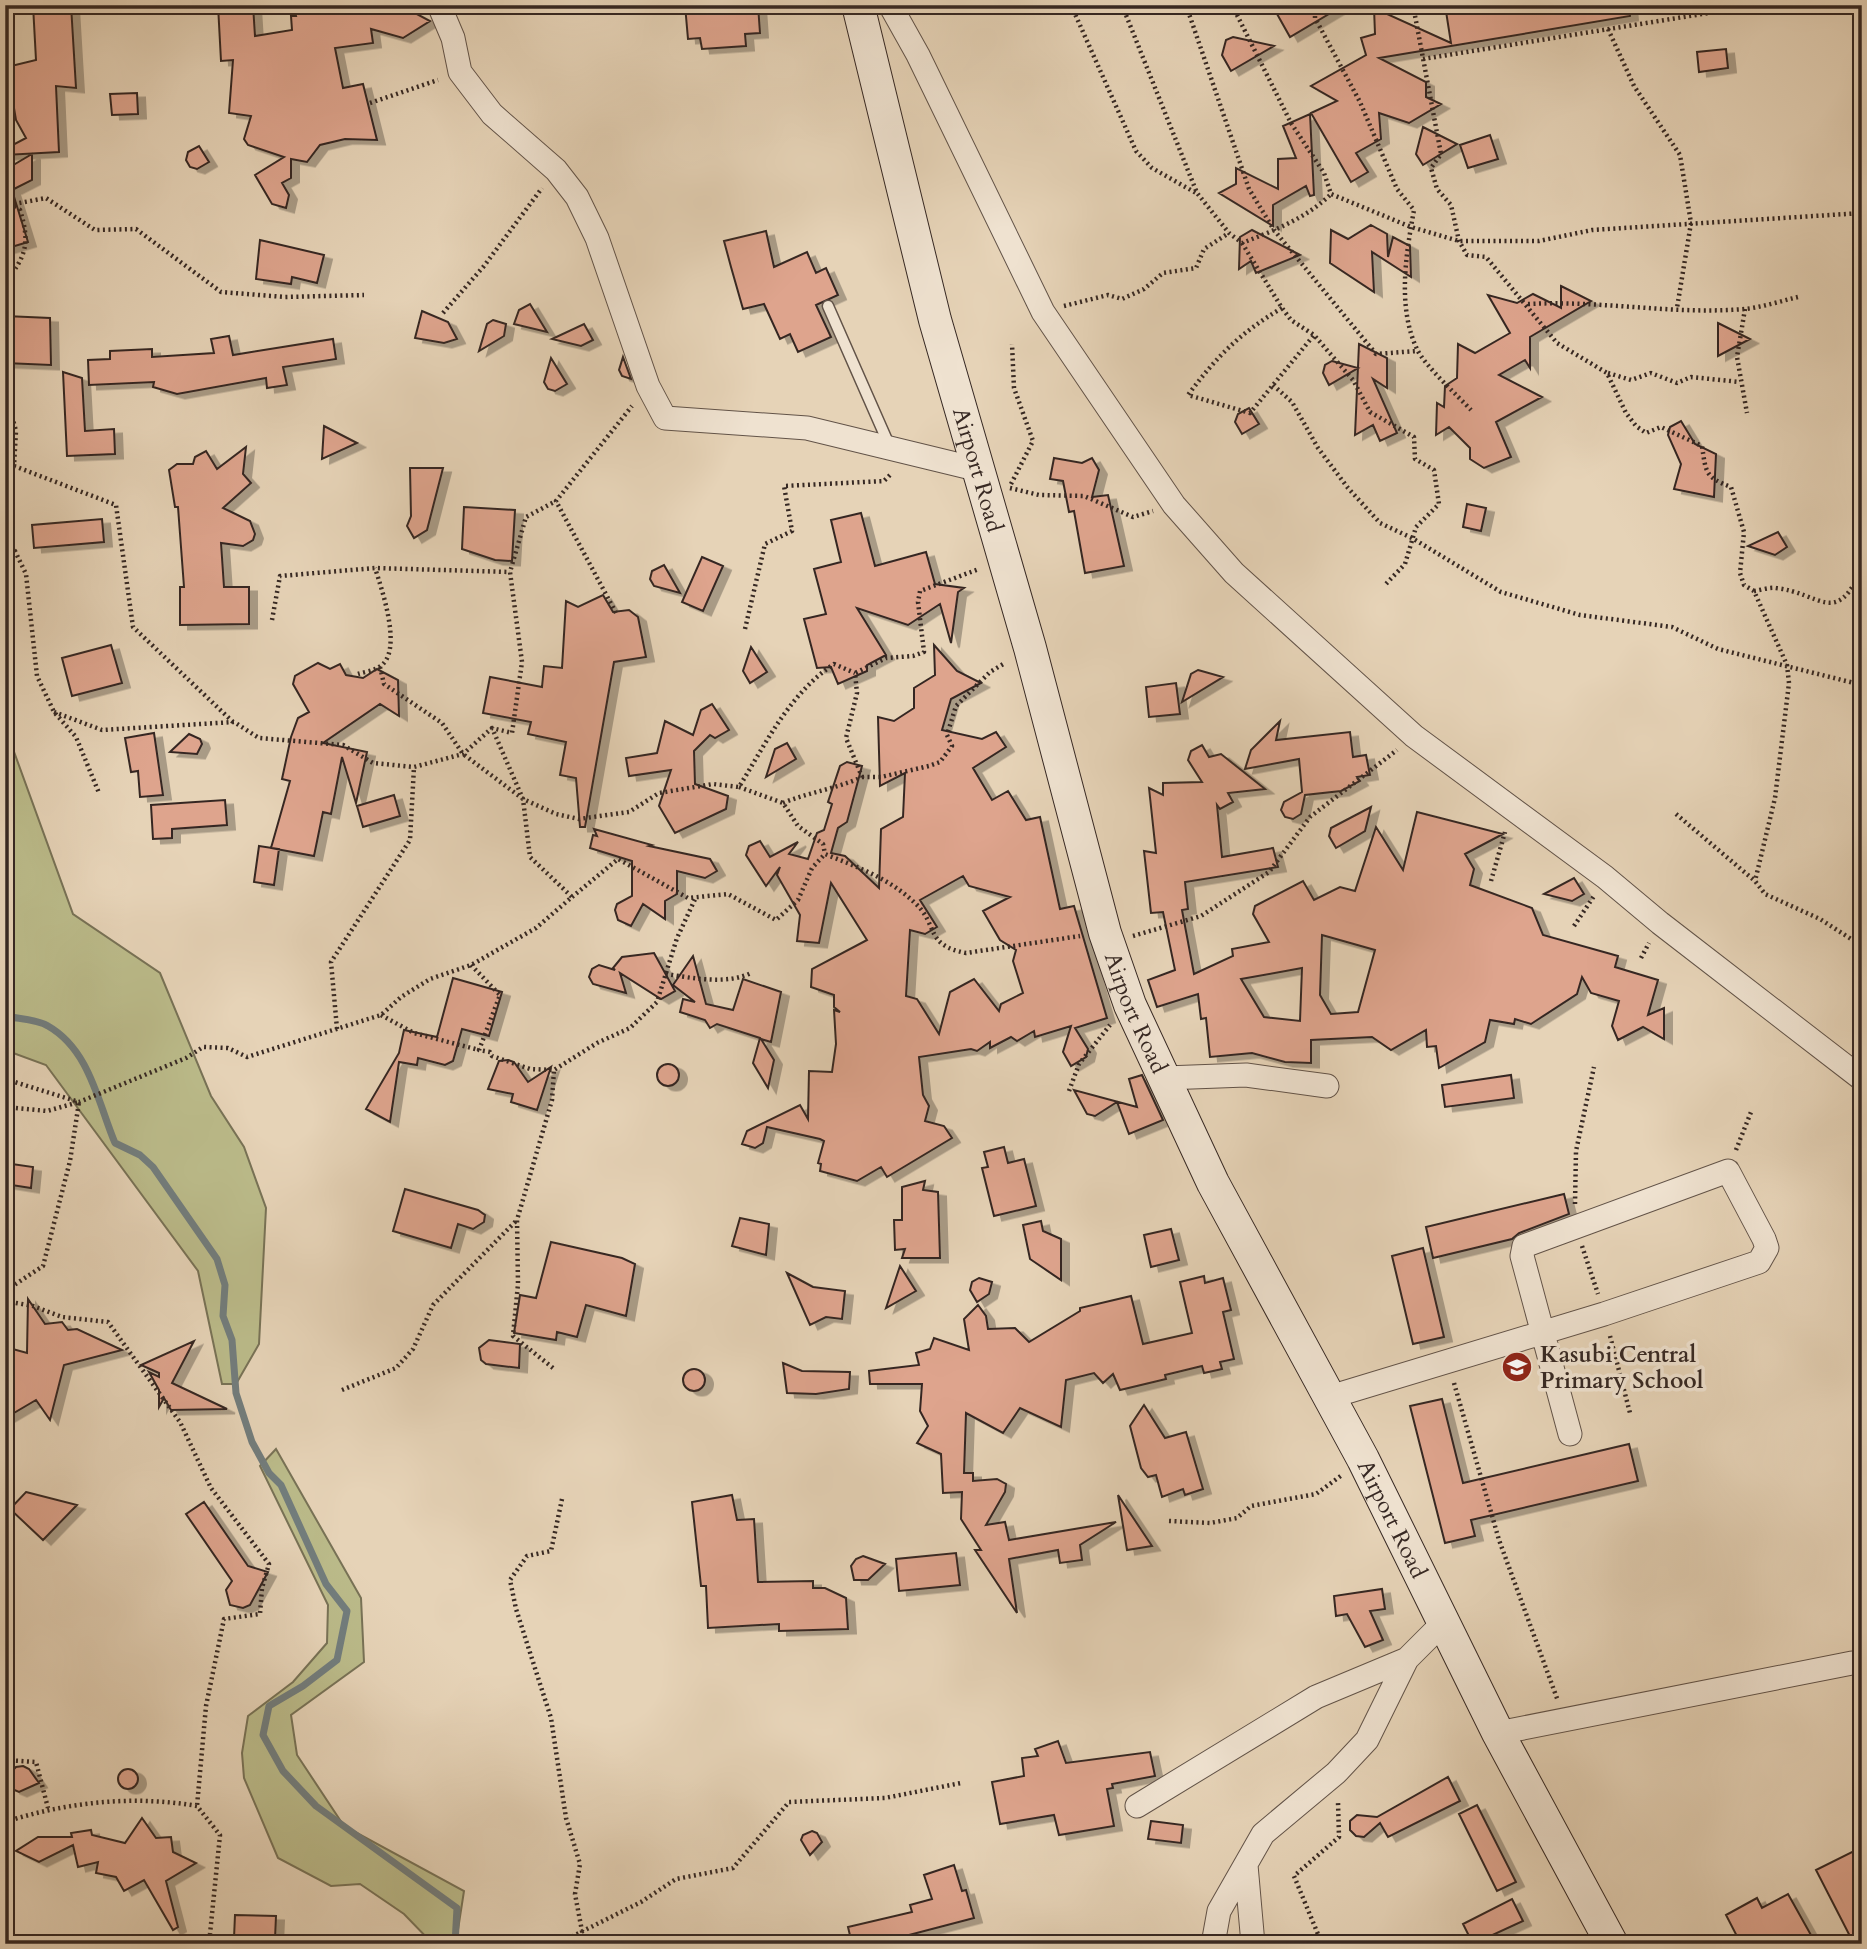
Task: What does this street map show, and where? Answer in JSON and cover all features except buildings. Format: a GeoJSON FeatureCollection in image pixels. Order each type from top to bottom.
{"type":"FeatureCollection","features":[{"type":"Feature","properties":{"kind":"street"},"geometry":{"type":"LineString","coordinates":[[439,5],[453,38],[460,72],[492,114],[556,170],[577,197],[597,238],[648,386],[665,418],[807,428],[901,450],[992,484]]}},
{"type":"Feature","properties":{"kind":"street","name":"Airport Road"},"geometry":{"type":"LineString","coordinates":[[858,5],[935,320],[992,484],[1004,560],[1107,937],[1130,1005],[1213,1183],[1363,1459],[1498,1733],[1612,1944]]}},
{"type":"Feature","properties":{"kind":"street"},"geometry":{"type":"LineString","coordinates":[[890,5],[918,55],[1042,312],[1174,505],[1234,573],[1414,736],[1605,877],[1660,923],[1862,1079]]}},
{"type":"Feature","properties":{"kind":"street"},"geometry":{"type":"LineString","coordinates":[[1165,1078],[1247,1075],[1327,1086]]}},
{"type":"Feature","properties":{"kind":"street"},"geometry":{"type":"LineString","coordinates":[[1330,1397],[1543,1331],[1759,1262],[1767,1248],[1764,1239],[1728,1171],[1524,1246],[1522,1256],[1543,1331],[1570,1434]]}},
{"type":"Feature","properties":{"kind":"street"},"geometry":{"type":"LineString","coordinates":[[1213,1944],[1219,1911],[1263,1834],[1336,1773],[1367,1740],[1407,1658],[1445,1621]]}},
{"type":"Feature","properties":{"kind":"street"},"geometry":{"type":"LineString","coordinates":[[1137,1806],[1316,1697],[1407,1658]]}},
{"type":"Feature","properties":{"kind":"street"},"geometry":{"type":"LineString","coordinates":[[1498,1733],[1852,1663],[1862,1664]]}},
{"type":"Feature","properties":{"kind":"street"},"geometry":{"type":"LineString","coordinates":[[1246,1865],[1253,1944]]}},
{"type":"Feature","properties":{"kind":"lane"},"geometry":{"type":"LineString","coordinates":[[828,306],[901,450]]}},
{"type":"Feature","properties":{"kind":"path"},"geometry":{"type":"LineString","coordinates":[[1071,5],[1136,151],[1152,168],[1197,193]]}},
{"type":"Feature","properties":{"kind":"path"},"geometry":{"type":"LineString","coordinates":[[1122,5],[1197,193],[1228,233],[1242,243],[1291,320],[1314,335],[1353,380],[1370,412],[1414,438],[1415,459],[1434,470],[1438,504],[1416,527],[1405,564],[1384,586]]}},
{"type":"Feature","properties":{"kind":"path"},"geometry":{"type":"LineString","coordinates":[[1186,5],[1249,188],[1274,230],[1376,355],[1417,351]]}},
{"type":"Feature","properties":{"kind":"path"},"geometry":{"type":"LineString","coordinates":[[1232,5],[1291,123],[1324,173],[1331,194],[1410,227],[1459,241],[1539,240],[1592,230],[1862,213]]}},
{"type":"Feature","properties":{"kind":"path"},"geometry":{"type":"LineString","coordinates":[[1315,5],[1315,18],[1360,102],[1396,189],[1413,210],[1405,300],[1417,351],[1471,410]]}},
{"type":"Feature","properties":{"kind":"path"},"geometry":{"type":"LineString","coordinates":[[1413,5],[1441,154],[1432,168],[1437,189],[1451,205],[1459,241],[1467,255],[1486,257],[1557,343],[1607,373],[1632,380],[1651,373],[1677,383],[1691,377],[1740,382]]}},
{"type":"Feature","properties":{"kind":"path"},"geometry":{"type":"LineString","coordinates":[[1423,60],[1758,5]]}},
{"type":"Feature","properties":{"kind":"path"},"geometry":{"type":"LineString","coordinates":[[1608,29],[1634,86],[1680,155],[1691,223],[1677,308]]}},
{"type":"Feature","properties":{"kind":"path"},"geometry":{"type":"LineString","coordinates":[[370,103],[460,72]]}},
{"type":"Feature","properties":{"kind":"path"},"geometry":{"type":"LineString","coordinates":[[443,313],[484,266],[556,170]]}},
{"type":"Feature","properties":{"kind":"path"},"geometry":{"type":"LineString","coordinates":[[1242,243],[1274,230],[1321,205],[1331,194]]}},
{"type":"Feature","properties":{"kind":"path"},"geometry":{"type":"LineString","coordinates":[[14,204],[46,198],[95,230],[136,229],[221,292],[285,297],[364,295]]}},
{"type":"Feature","properties":{"kind":"path"},"geometry":{"type":"LineString","coordinates":[[5,201],[20,210],[27,232],[25,250],[19,265],[5,282]]}},
{"type":"Feature","properties":{"kind":"path"},"geometry":{"type":"LineString","coordinates":[[1042,312],[1108,295],[1122,299],[1144,289],[1163,273],[1196,268],[1204,249],[1228,233]]}},
{"type":"Feature","properties":{"kind":"path"},"geometry":{"type":"LineString","coordinates":[[1527,304],[1565,302],[1745,309],[1798,297]]}},
{"type":"Feature","properties":{"kind":"path"},"geometry":{"type":"LineString","coordinates":[[1282,308],[1245,330],[1215,358],[1188,395],[1250,413],[1314,335]]}},
{"type":"Feature","properties":{"kind":"path"},"geometry":{"type":"LineString","coordinates":[[1745,309],[1737,357],[1747,413]]}},
{"type":"Feature","properties":{"kind":"path"},"geometry":{"type":"LineString","coordinates":[[992,484],[1033,442],[1014,388],[1012,344]]}},
{"type":"Feature","properties":{"kind":"path"},"geometry":{"type":"LineString","coordinates":[[1607,373],[1636,426],[1646,433],[1661,427],[1674,430],[1702,446],[1706,472],[1712,480],[1731,487],[1744,532],[1740,573],[1744,585],[1754,592],[1787,665],[1790,683],[1785,729],[1774,798],[1755,881]]}},
{"type":"Feature","properties":{"kind":"path"},"geometry":{"type":"LineString","coordinates":[[1273,385],[1292,402],[1318,448],[1348,488],[1380,523],[1412,538],[1501,592],[1580,615],[1672,627],[1718,649],[1862,685]]}},
{"type":"Feature","properties":{"kind":"path"},"geometry":{"type":"LineString","coordinates":[[492,728],[512,733],[522,662],[509,572],[526,517],[556,501],[648,386]]}},
{"type":"Feature","properties":{"kind":"path"},"geometry":{"type":"LineString","coordinates":[[5,390],[16,431],[14,466]]}},
{"type":"Feature","properties":{"kind":"path"},"geometry":{"type":"LineString","coordinates":[[746,629],[765,544],[792,531],[784,486],[884,481],[901,450]]}},
{"type":"Feature","properties":{"kind":"path"},"geometry":{"type":"LineString","coordinates":[[5,468],[14,466],[116,505],[133,627],[234,722],[259,738],[343,745],[373,763],[414,767],[463,754],[492,728]]}},
{"type":"Feature","properties":{"kind":"path"},"geometry":{"type":"LineString","coordinates":[[992,484],[1039,495],[1084,496],[1133,517],[1174,505]]}},
{"type":"Feature","properties":{"kind":"path"},"geometry":{"type":"LineString","coordinates":[[556,501],[616,612]]}},
{"type":"Feature","properties":{"kind":"path"},"geometry":{"type":"LineString","coordinates":[[5,545],[15,551],[26,573],[37,676],[54,712],[76,737],[99,793]]}},
{"type":"Feature","properties":{"kind":"path"},"geometry":{"type":"LineString","coordinates":[[739,787],[789,706],[819,674],[834,664],[855,673],[886,658],[914,656],[924,652],[918,602],[920,591],[1004,560]]}},
{"type":"Feature","properties":{"kind":"path"},"geometry":{"type":"LineString","coordinates":[[272,620],[280,576],[375,568],[509,572]]}},
{"type":"Feature","properties":{"kind":"path"},"geometry":{"type":"LineString","coordinates":[[358,674],[380,667],[387,657],[391,639],[387,607],[375,568]]}},
{"type":"Feature","properties":{"kind":"path"},"geometry":{"type":"LineString","coordinates":[[1754,592],[1775,587],[1826,604],[1842,600],[1851,592],[1862,568]]}},
{"type":"Feature","properties":{"kind":"path"},"geometry":{"type":"LineString","coordinates":[[783,803],[814,790],[825,790],[862,777],[881,777],[940,762],[952,746],[947,735],[956,706],[990,672],[1030,648]]}},
{"type":"Feature","properties":{"kind":"path"},"geometry":{"type":"LineString","coordinates":[[380,667],[384,684],[442,723],[463,754],[523,799],[556,814],[579,819],[629,812],[659,793],[727,784],[783,803],[798,826],[823,844],[825,854]]}},
{"type":"Feature","properties":{"kind":"path"},"geometry":{"type":"LineString","coordinates":[[855,673],[857,694],[846,738],[862,777]]}},
{"type":"Feature","properties":{"kind":"path"},"geometry":{"type":"LineString","coordinates":[[54,712],[102,730],[234,722]]}},
{"type":"Feature","properties":{"kind":"path"},"geometry":{"type":"LineString","coordinates":[[492,728],[523,799],[530,857],[572,897]]}},
{"type":"Feature","properties":{"kind":"path"},"geometry":{"type":"LineString","coordinates":[[825,854],[884,878],[917,904],[941,946],[951,950],[966,953],[1107,937],[1201,916],[1269,872],[1310,817],[1414,736]]}},
{"type":"Feature","properties":{"kind":"path"},"geometry":{"type":"LineString","coordinates":[[338,1029],[331,961],[410,840],[414,767]]}},
{"type":"Feature","properties":{"kind":"path"},"geometry":{"type":"LineString","coordinates":[[1490,881],[1512,807]]}},
{"type":"Feature","properties":{"kind":"path"},"geometry":{"type":"LineString","coordinates":[[1676,814],[1755,881],[1765,894],[1820,919],[1862,946]]}},
{"type":"Feature","properties":{"kind":"path"},"geometry":{"type":"LineString","coordinates":[[5,1107],[47,1111],[88,1099],[186,1058],[203,1047],[228,1048],[247,1057],[381,1015],[401,997],[430,979],[471,965],[536,928],[618,859],[688,898],[728,894],[776,920],[798,900],[812,868],[825,854]]}},
{"type":"Feature","properties":{"kind":"path"},"geometry":{"type":"LineString","coordinates":[[1574,926],[1605,877]]}},
{"type":"Feature","properties":{"kind":"path"},"geometry":{"type":"LineString","coordinates":[[381,1015],[414,1033],[490,1052],[492,1056],[530,1069],[554,1070],[597,1043],[630,1028],[657,1002],[677,939],[696,896]]}},
{"type":"Feature","properties":{"kind":"path"},"geometry":{"type":"LineString","coordinates":[[471,965],[500,995],[479,1050]]}},
{"type":"Feature","properties":{"kind":"path"},"geometry":{"type":"LineString","coordinates":[[666,974],[740,979],[751,974]]}},
{"type":"Feature","properties":{"kind":"path"},"geometry":{"type":"LineString","coordinates":[[1069,1091],[1079,1064],[1130,1005]]}},
{"type":"Feature","properties":{"kind":"path"},"geometry":{"type":"LineString","coordinates":[[1575,1227],[1576,1151],[1594,1067]]}},
{"type":"Feature","properties":{"kind":"path"},"geometry":{"type":"LineString","coordinates":[[552,1368],[513,1336],[518,1284],[517,1220],[552,1100],[554,1070]]}},
{"type":"Feature","properties":{"kind":"path"},"geometry":{"type":"LineString","coordinates":[[5,1079],[79,1102]]}},
{"type":"Feature","properties":{"kind":"path"},"geometry":{"type":"LineString","coordinates":[[5,1291],[43,1266],[69,1161],[79,1102]]}},
{"type":"Feature","properties":{"kind":"path"},"geometry":{"type":"LineString","coordinates":[[1728,1171],[1751,1112]]}},
{"type":"Feature","properties":{"kind":"path"},"geometry":{"type":"LineString","coordinates":[[342,1390],[396,1368],[413,1349],[433,1306],[517,1220]]}},
{"type":"Feature","properties":{"kind":"path"},"geometry":{"type":"LineString","coordinates":[[5,1301],[33,1306],[62,1317],[108,1322],[180,1422],[211,1488],[269,1564],[262,1588],[260,1614],[224,1619],[206,1706],[197,1806]]}},
{"type":"Feature","properties":{"kind":"path"},"geometry":{"type":"LineString","coordinates":[[1448,1360],[1499,1540],[1564,1718]]}},
{"type":"Feature","properties":{"kind":"path"},"geometry":{"type":"LineString","coordinates":[[1169,1521],[1210,1523],[1237,1517],[1251,1506],[1316,1494],[1363,1459]]}},
{"type":"Feature","properties":{"kind":"path"},"geometry":{"type":"LineString","coordinates":[[562,1499],[551,1551],[527,1556],[510,1580],[516,1609],[551,1718],[566,1818],[580,1864],[575,1894],[582,1931],[588,1944]]}},
{"type":"Feature","properties":{"kind":"path"},"geometry":{"type":"LineString","coordinates":[[5,1760],[36,1762],[48,1808]]}},
{"type":"Feature","properties":{"kind":"path"},"geometry":{"type":"LineString","coordinates":[[1322,1944],[1294,1876],[1339,1837],[1336,1773]]}},
{"type":"Feature","properties":{"kind":"path"},"geometry":{"type":"LineString","coordinates":[[557,1944],[641,1902],[676,1879],[733,1868],[789,1802],[885,1798],[961,1783]]}},
{"type":"Feature","properties":{"kind":"path"},"geometry":{"type":"LineString","coordinates":[[5,1822],[48,1808],[166,1800],[197,1806],[220,1835],[209,1944]]}},
{"type":"Feature","properties":{"kind":"green space"},"geometry":{"type":"Polygon","coordinates":[[[5,727],[73,914],[160,973],[211,1096],[244,1147],[266,1208],[259,1344],[236,1384],[222,1384],[198,1271],[46,1065],[5,1050],[5,727]]]}},
{"type":"Feature","properties":{"kind":"green space"},"geometry":{"type":"Polygon","coordinates":[[[276,1449],[361,1598],[364,1662],[291,1715],[297,1755],[344,1826],[464,1891],[458,1944],[433,1944],[404,1914],[360,1884],[331,1886],[278,1858],[244,1778],[242,1753],[248,1716],[293,1682],[327,1643],[328,1605],[260,1466],[276,1449]]]}},
{"type":"Feature","properties":{"kind":"waterway"},"geometry":{"type":"LineString","coordinates":[[5,1016],[44,1024],[62,1036],[74,1049],[91,1078],[115,1143],[140,1155],[153,1167],[217,1259],[225,1285],[223,1316],[232,1340],[236,1393],[252,1442],[269,1473],[281,1485],[326,1584],[347,1611],[337,1660],[303,1686],[269,1706],[263,1735],[283,1771],[316,1806],[457,1908],[455,1944]]}},
{"type":"Feature","properties":{"kind":"place","name":"Kasubi Central Primary School"},"geometry":{"type":"Point","coordinates":[1517,1367]}}]}
